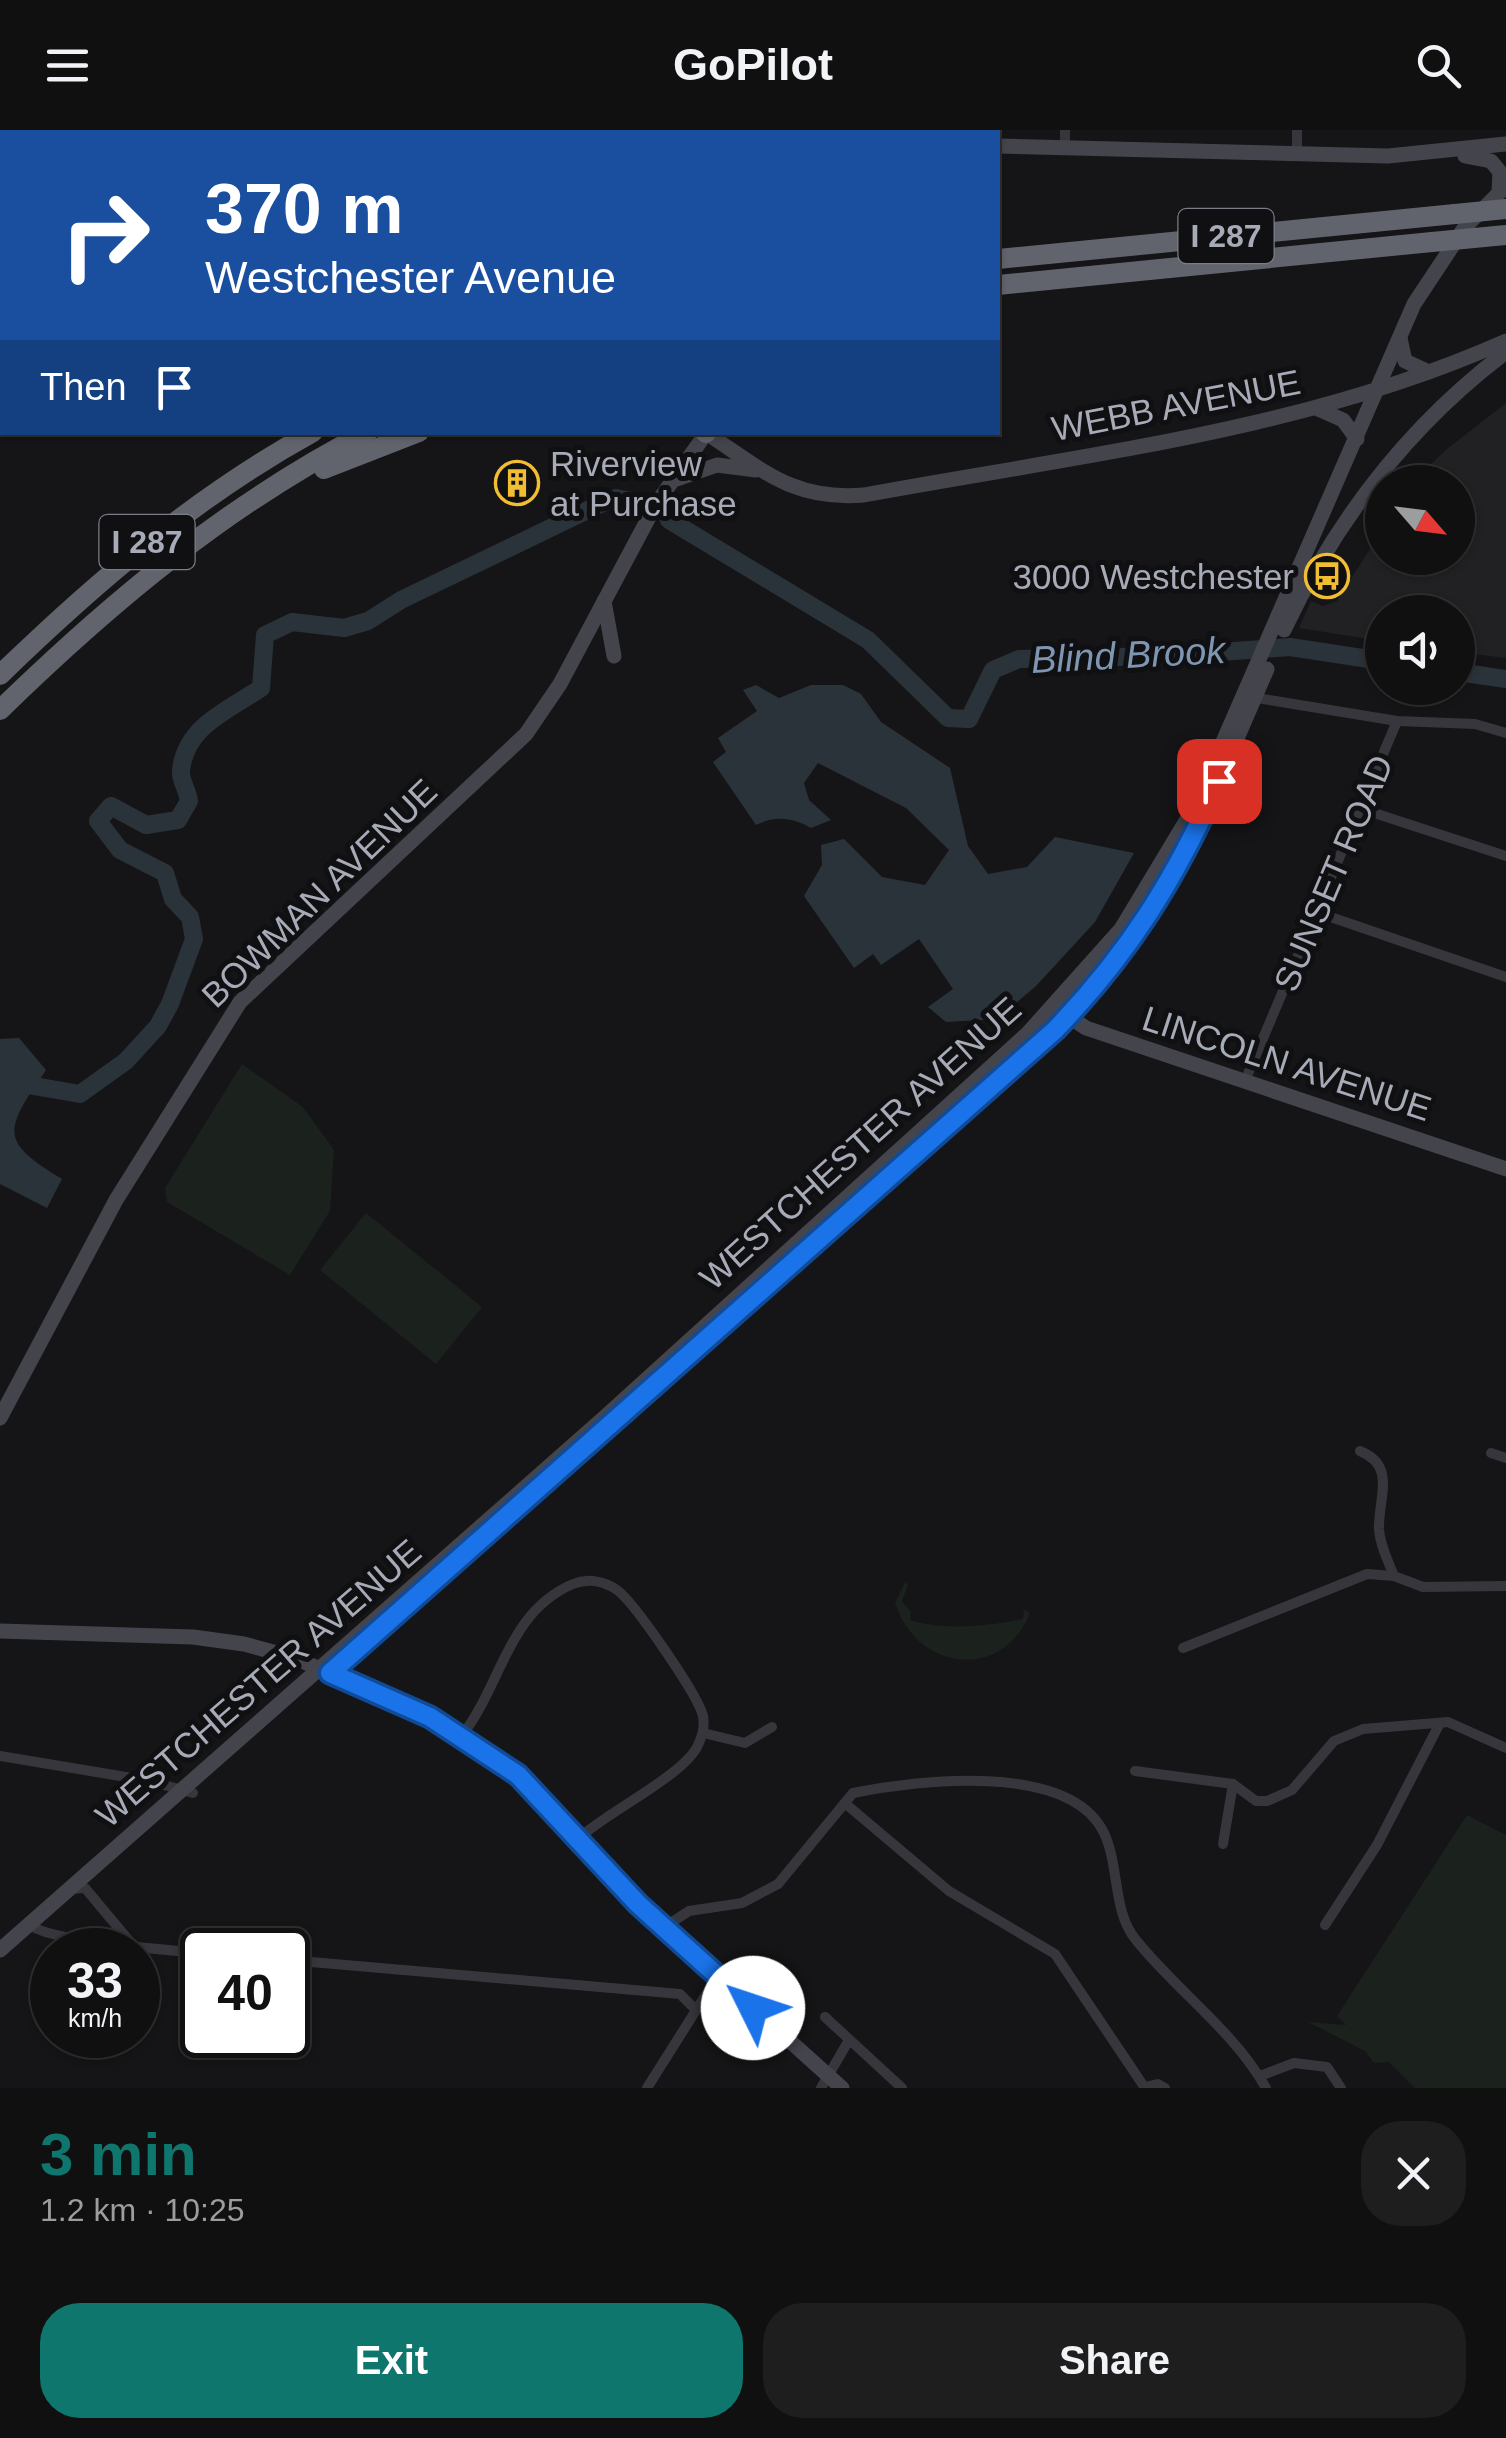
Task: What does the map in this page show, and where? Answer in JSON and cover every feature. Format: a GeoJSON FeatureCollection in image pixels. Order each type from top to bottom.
{"type":"FeatureCollection","features":[{"type":"Feature","properties":{"kind":"highway","name":"I 287"},"geometry":{"type":"LineString","coordinates":[[1000,259],[1455,214],[1504,195]]}},
{"type":"Feature","properties":{"kind":"highway","name":"I 287"},"geometry":{"type":"LineString","coordinates":[[1000,285],[1506,235]]}},
{"type":"Feature","properties":{"kind":"highway","name":"I 287"},"geometry":{"type":"LineString","coordinates":[[0,675],[151,540],[225,486],[307,435]]}},
{"type":"Feature","properties":{"kind":"highway","name":"I 287"},"geometry":{"type":"LineString","coordinates":[[0,710],[138,583],[253,499],[363,435]]}},
{"type":"Feature","properties":{"kind":"highway"},"geometry":{"type":"LineString","coordinates":[[253,499],[412,435]]}},
{"type":"Feature","properties":{"kind":"main road"},"geometry":{"type":"LineString","coordinates":[[1000,146],[1065,138],[1297,154],[1484,158],[1500,172],[1504,195]]}},
{"type":"Feature","properties":{"kind":"main road"},"geometry":{"type":"LineString","coordinates":[[1406,156],[1506,144]]}},
{"type":"Feature","properties":{"kind":"main road","name":"WESTCHESTER AVENUE"},"geometry":{"type":"LineString","coordinates":[[325,1671],[1054,1006],[1110,942],[1168,857],[1250,696],[1400,334],[1444,255],[1504,195]]}},
{"type":"Feature","properties":{"kind":"main road"},"geometry":{"type":"LineString","coordinates":[[1400,334],[1405,361],[1420,372],[1436,372]]}},
{"type":"Feature","properties":{"kind":"main road","name":"WEBB AVENUE"},"geometry":{"type":"LineString","coordinates":[[709,435],[760,470],[816,495],[864,496],[1318,409],[1436,372],[1506,341]]}},
{"type":"Feature","properties":{"kind":"main road","name":"WESTCHESTER AVENUE"},"geometry":{"type":"LineString","coordinates":[[1279,630],[1333,536],[1374,482],[1446,401],[1506,352]]}},
{"type":"Feature","properties":{"kind":"main road"},"geometry":{"type":"LineString","coordinates":[[1318,409],[1343,420],[1356,438]]}},
{"type":"Feature","properties":{"kind":"main road","name":"BOWMAN AVENUE"},"geometry":{"type":"LineString","coordinates":[[0,1418],[116,1200],[229,1016],[526,734],[560,684],[668,486],[705,435]]}},
{"type":"Feature","properties":{"kind":"main road"},"geometry":{"type":"LineString","coordinates":[[668,486],[684,474],[717,465],[760,470]]}},
{"type":"Feature","properties":{"kind":"main road"},"geometry":{"type":"LineString","coordinates":[[604,601],[614,656]]}},
{"type":"Feature","properties":{"kind":"main road","name":"WESTCHESTER AVENUE"},"geometry":{"type":"LineString","coordinates":[[33,1928],[1068,1016],[1130,944],[1170,884],[1250,696]]}},
{"type":"Feature","properties":{"kind":"main road","name":"LINCOLN AVENUE"},"geometry":{"type":"LineString","coordinates":[[1054,1006],[1086,1028],[1506,1168]]}},
{"type":"Feature","properties":{"kind":"main road"},"geometry":{"type":"LineString","coordinates":[[0,1631],[244,1644],[325,1671],[462,1735],[518,1775],[662,1928],[824,2082],[842,2088]]}},
{"type":"Feature","properties":{"kind":"main road","name":"WESTCHESTER AVENUE"},"geometry":{"type":"LineString","coordinates":[[0,1950],[30,1930]]}},
{"type":"Feature","properties":{"kind":"main road","name":"WESTCHESTER AVENUE"},"geometry":{"type":"LineString","coordinates":[[0,1963],[30,1931]]}},
{"type":"Feature","properties":{"kind":"street"},"geometry":{"type":"LineString","coordinates":[[1297,130],[1297,154]]}},
{"type":"Feature","properties":{"kind":"street"},"geometry":{"type":"LineString","coordinates":[[1250,696],[1397,721],[1475,724],[1506,733]]}},
{"type":"Feature","properties":{"kind":"street","name":"SUNSET ROAD"},"geometry":{"type":"LineString","coordinates":[[1244,1081],[1397,721]]}},
{"type":"Feature","properties":{"kind":"street"},"geometry":{"type":"LineString","coordinates":[[1362,808],[1506,856]]}},
{"type":"Feature","properties":{"kind":"street"},"geometry":{"type":"LineString","coordinates":[[1316,912],[1506,977]]}},
{"type":"Feature","properties":{"kind":"street"},"geometry":{"type":"LineString","coordinates":[[1360,1451],[1380,1463],[1384,1475],[1379,1529],[1394,1576]]}},
{"type":"Feature","properties":{"kind":"street"},"geometry":{"type":"LineString","coordinates":[[1490,1454],[1506,1458]]}},
{"type":"Feature","properties":{"kind":"street"},"geometry":{"type":"LineString","coordinates":[[1184,1648],[1366,1574],[1394,1576],[1423,1586],[1506,1586]]}},
{"type":"Feature","properties":{"kind":"street"},"geometry":{"type":"LineString","coordinates":[[462,1735],[515,1634],[565,1588],[590,1581],[614,1588],[632,1606],[688,1685],[701,1710],[704,1733],[696,1751],[678,1767],[578,1839]]}},
{"type":"Feature","properties":{"kind":"street"},"geometry":{"type":"LineString","coordinates":[[1135,1772],[1233,1784],[1256,1801],[1281,1798],[1334,1741],[1347,1734],[1414,1722],[1440,1723],[1476,1732],[1506,1748]]}},
{"type":"Feature","properties":{"kind":"street"},"geometry":{"type":"LineString","coordinates":[[1325,1925],[1377,1846],[1440,1723]]}},
{"type":"Feature","properties":{"kind":"street"},"geometry":{"type":"LineString","coordinates":[[704,1733],[745,1743],[772,1727]]}},
{"type":"Feature","properties":{"kind":"street"},"geometry":{"type":"LineString","coordinates":[[0,1756],[150,1780],[187,1792]]}},
{"type":"Feature","properties":{"kind":"street"},"geometry":{"type":"LineString","coordinates":[[662,1928],[690,1911],[742,1903],[778,1884],[834,1812],[848,1805],[853,1792],[1018,1782],[1054,1792],[1089,1812],[1103,1831],[1130,1933],[1260,2076],[1266,2088]]}},
{"type":"Feature","properties":{"kind":"street"},"geometry":{"type":"LineString","coordinates":[[1222,1844],[1233,1784]]}},
{"type":"Feature","properties":{"kind":"street"},"geometry":{"type":"LineString","coordinates":[[848,1805],[948,1890],[1055,1954],[1144,2088],[1158,2084],[1165,2088]]}},
{"type":"Feature","properties":{"kind":"street"},"geometry":{"type":"LineString","coordinates":[[77,1889],[116,1928]]}},
{"type":"Feature","properties":{"kind":"street"},"geometry":{"type":"LineString","coordinates":[[310,1962],[680,1994],[696,2010]]}},
{"type":"Feature","properties":{"kind":"street"},"geometry":{"type":"LineString","coordinates":[[648,2088],[717,1977]]}},
{"type":"Feature","properties":{"kind":"street"},"geometry":{"type":"LineString","coordinates":[[825,2017],[902,2088]]}},
{"type":"Feature","properties":{"kind":"street"},"geometry":{"type":"LineString","coordinates":[[824,2082],[849,2040]]}},
{"type":"Feature","properties":{"kind":"street"},"geometry":{"type":"LineString","coordinates":[[1260,2076],[1294,2063],[1326,2067],[1341,2088]]}},
{"type":"Feature","properties":{"kind":"shaded area"},"geometry":{"type":"Polygon","coordinates":[[[1506,403],[1506,658],[1475,654],[1475,595],[1365,595],[1365,638],[1299,628],[1311,601],[1323,606],[1337,601],[1365,557],[1365,575],[1475,575],[1475,465],[1430,465],[1506,403]]]}},
{"type":"Feature","properties":{"kind":"shaded area"},"geometry":{"type":"Polygon","coordinates":[[[756,685],[779,698],[811,685],[843,685],[861,694],[881,722],[950,768],[968,846],[988,874],[1027,867],[1055,837],[1134,853],[1095,922],[1036,986],[997,1019],[946,1022],[928,1007],[953,989],[919,939],[881,965],[873,954],[854,968],[804,896],[822,865],[821,845],[844,839],[882,877],[925,885],[949,850],[906,808],[818,763],[804,783],[809,800],[831,820],[811,828],[784,819],[756,825],[713,762],[726,752],[718,738],[757,711],[743,690],[756,685]]]}},
{"type":"Feature","properties":{"kind":"shaded area"},"geometry":{"type":"Polygon","coordinates":[[[19,1038],[46,1070],[22,1108],[15,1134],[27,1155],[62,1179],[47,1208],[0,1184],[0,1039],[19,1038]]]}},
{"type":"Feature","properties":{"kind":"shaded area"},"geometry":{"type":"Polygon","coordinates":[[[242,1064],[303,1107],[334,1150],[330,1211],[290,1275],[167,1202],[165,1188],[242,1064]]]}},
{"type":"Feature","properties":{"kind":"shaded area"},"geometry":{"type":"Polygon","coordinates":[[[366,1213],[482,1307],[436,1364],[320,1270],[366,1213]]]}},
{"type":"Feature","properties":{"kind":"shaded area"},"geometry":{"type":"Polygon","coordinates":[[[905,1582],[908,1585],[902,1601],[911,1612],[910,1620],[980,1625],[1023,1619],[1024,1609],[1030,1613],[1017,1635],[1000,1650],[981,1658],[960,1659],[921,1643],[906,1626],[895,1603],[905,1582]]]}},
{"type":"Feature","properties":{"kind":"shaded area"},"geometry":{"type":"Polygon","coordinates":[[[1467,1815],[1506,1835],[1506,2088],[1415,2088],[1389,2062],[1374,2063],[1365,2051],[1308,2022],[1346,2025],[1337,2016],[1467,1815]]]}},
{"type":"Feature","properties":{"kind":"waterway","name":"Blind Brook"},"geometry":{"type":"LineString","coordinates":[[0,1080],[80,1094],[126,1061],[158,1026],[194,939],[190,917],[173,899],[165,873],[120,850],[98,821],[111,806],[146,825],[178,820],[189,801],[181,774],[184,755],[210,721],[261,688],[265,635],[292,622],[344,628],[368,621],[401,600],[596,506],[616,498],[635,502]]}},
{"type":"Feature","properties":{"kind":"waterway","name":"Blind Brook"},"geometry":{"type":"LineString","coordinates":[[669,520],[868,640],[948,718],[969,719],[993,670],[1019,659],[1166,656],[1290,647],[1365,658]]}},
{"type":"Feature","properties":{"kind":"waterway","name":"Blind Brook"},"geometry":{"type":"LineString","coordinates":[[1475,674],[1506,679]]}},
{"type":"Feature","properties":{"kind":"place","name":"Riverview at Purchase"},"geometry":{"type":"Point","coordinates":[517,483]}},
{"type":"Feature","properties":{"kind":"place","name":"3000 Westchester"},"geometry":{"type":"Point","coordinates":[1327,576]}},
{"type":"Feature","properties":{"kind":"route"},"geometry":{"type":"LineString","coordinates":[[753,2008],[662,1928],[518,1775],[430,1717],[330,1673],[1055,1030],[1141,929],[1188,852],[1219,781]]}}]}
